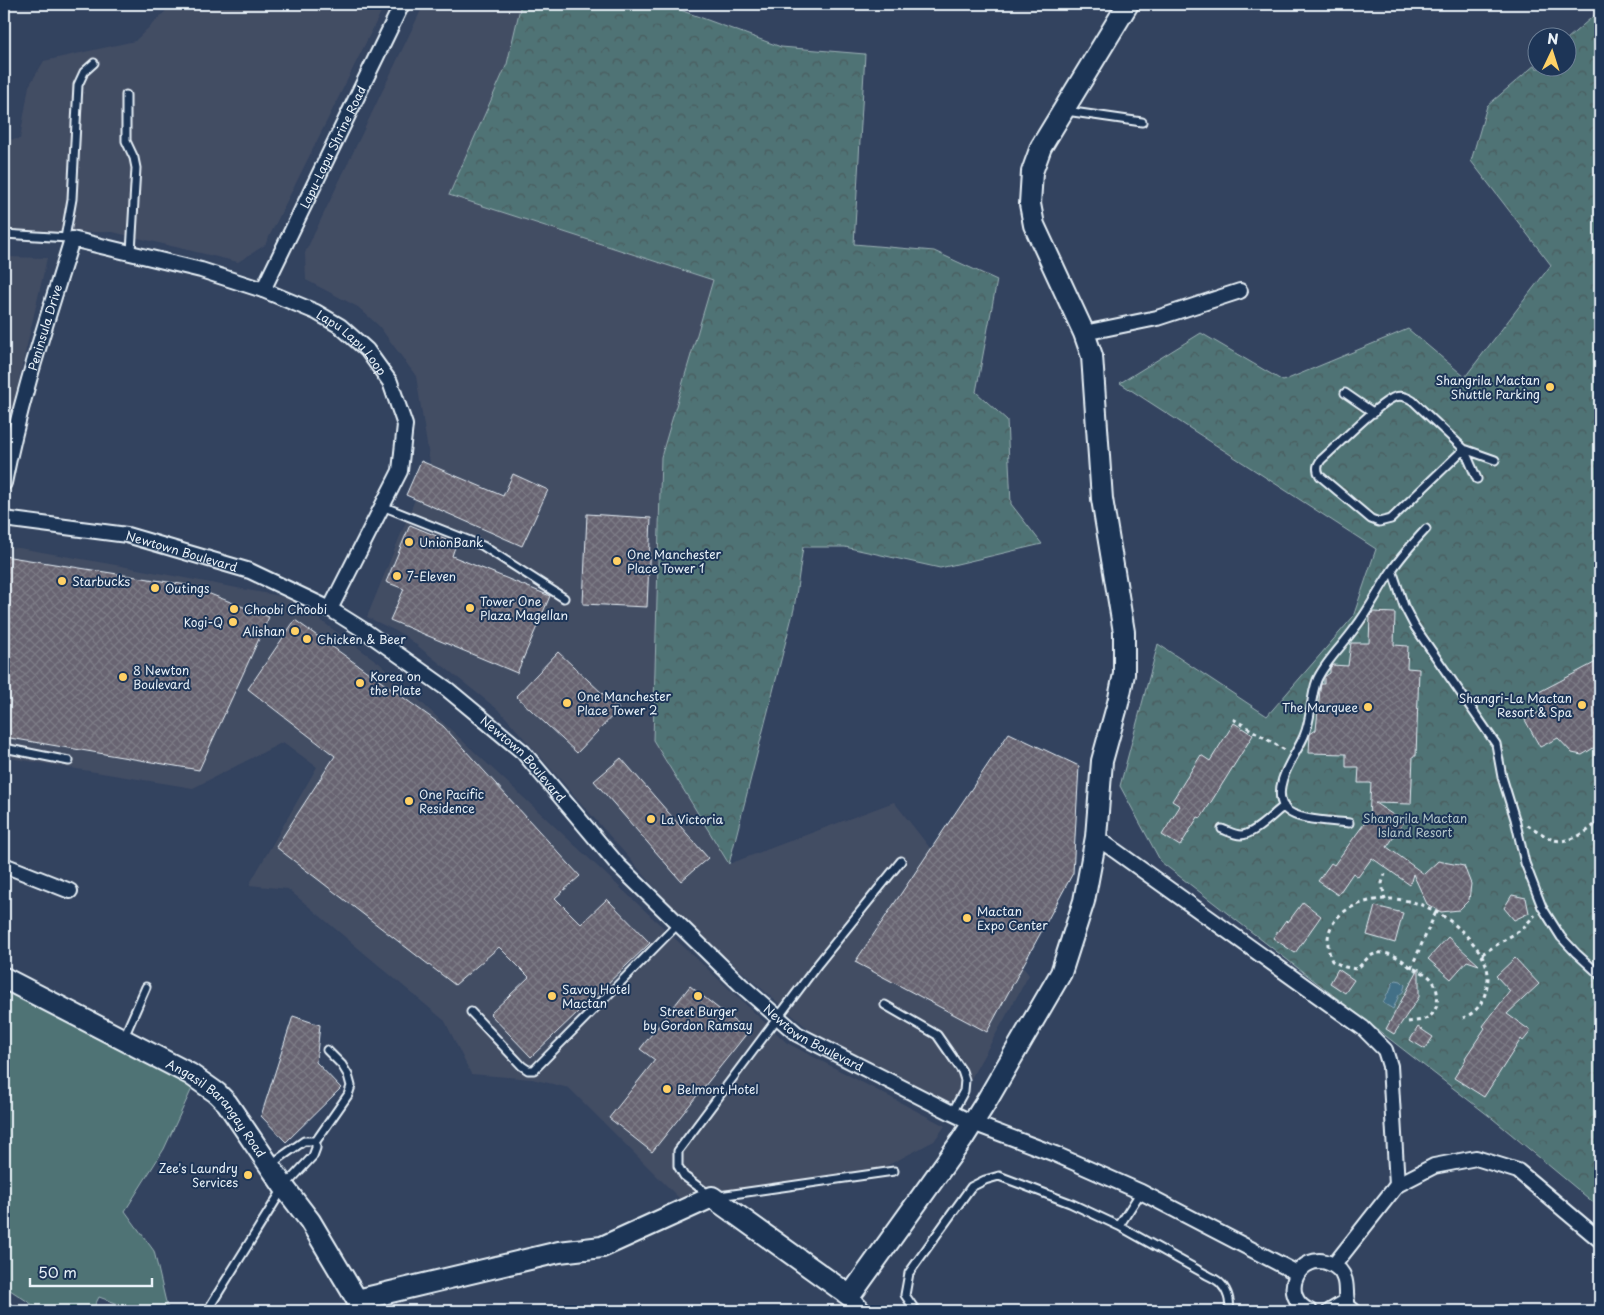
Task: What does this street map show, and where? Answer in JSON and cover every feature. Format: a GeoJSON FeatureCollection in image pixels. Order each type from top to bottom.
{"type":"FeatureCollection","features":[{"type":"Feature","properties":{"kind":"street","name":"Lapu-Lapu Shrine Road"},"geometry":{"type":"LineString","coordinates":[[263,290],[402,4]]}},
{"type":"Feature","properties":{"kind":"street"},"geometry":{"type":"LineString","coordinates":[[850,1296],[974,1123],[1061,973],[1084,901],[1096,837],[1102,761],[1124,674],[1124,632],[1102,499],[1092,356],[1084,333],[1034,225],[1030,204],[1032,172],[1041,147],[1128,4]]}},
{"type":"Feature","properties":{"kind":"street","name":"Lapu Lapu Loop"},"geometry":{"type":"LineString","coordinates":[[69,238],[201,270],[263,290],[316,312],[340,326],[367,350],[390,382],[405,424],[400,471],[330,609]]}},
{"type":"Feature","properties":{"kind":"street","name":"Peninsula Drive"},"geometry":{"type":"LineString","coordinates":[[4,483],[16,428],[69,238]]}},
{"type":"Feature","properties":{"kind":"street"},"geometry":{"type":"LineString","coordinates":[[1084,333],[1157,318],[1240,291]]}},
{"type":"Feature","properties":{"kind":"street","name":"Newtown Boulevard"},"geometry":{"type":"LineString","coordinates":[[4,519],[128,535],[250,571],[330,609],[365,631],[446,689],[522,752],[618,865],[740,985],[797,1034],[952,1113],[1055,1154],[1140,1192],[1298,1273]]}},
{"type":"Feature","properties":{"kind":"street"},"geometry":{"type":"LineString","coordinates":[[1096,837],[1363,1028],[1385,1050],[1390,1066],[1397,1185]]}},
{"type":"Feature","properties":{"kind":"street"},"geometry":{"type":"LineString","coordinates":[[4,865],[70,891]]}},
{"type":"Feature","properties":{"kind":"street","name":"Angasil Barangay Road"},"geometry":{"type":"LineString","coordinates":[[4,978],[190,1074],[217,1093],[227,1103],[269,1166],[310,1221],[360,1306]]}},
{"type":"Feature","properties":{"kind":"street"},"geometry":{"type":"LineString","coordinates":[[1334,1266],[1397,1185],[1434,1166],[1476,1158],[1518,1171],[1600,1240]]}},
{"type":"Feature","properties":{"kind":"street"},"geometry":{"type":"LineString","coordinates":[[360,1306],[559,1252],[602,1247],[712,1197],[850,1296],[864,1311]]}},
{"type":"Feature","properties":{"kind":"street"},"geometry":{"type":"LineString","coordinates":[[1310,1311],[1299,1304],[1293,1288],[1294,1280],[1303,1267],[1318,1261],[1327,1262],[1334,1266],[1344,1278],[1347,1301],[1330,1311]]}},
{"type":"Feature","properties":{"kind":"lane"},"geometry":{"type":"LineString","coordinates":[[4,234],[69,238],[78,85],[84,72],[94,63]]}},
{"type":"Feature","properties":{"kind":"lane"},"geometry":{"type":"LineString","coordinates":[[126,95],[126,141],[134,158],[136,168],[130,252]]}},
{"type":"Feature","properties":{"kind":"lane"},"geometry":{"type":"LineString","coordinates":[[1063,111],[1142,122]]}},
{"type":"Feature","properties":{"kind":"lane"},"geometry":{"type":"LineString","coordinates":[[1345,393],[1374,412]]}},
{"type":"Feature","properties":{"kind":"lane"},"geometry":{"type":"LineString","coordinates":[[1464,449],[1391,519],[1379,522],[1371,519],[1320,476],[1317,470],[1321,460],[1374,412],[1393,398],[1408,398],[1464,449],[1495,460]]}},
{"type":"Feature","properties":{"kind":"lane"},"geometry":{"type":"LineString","coordinates":[[1464,449],[1476,479]]}},
{"type":"Feature","properties":{"kind":"lane"},"geometry":{"type":"LineString","coordinates":[[382,506],[484,546],[564,598]]}},
{"type":"Feature","properties":{"kind":"lane"},"geometry":{"type":"LineString","coordinates":[[1349,823],[1296,816],[1284,806],[1281,796],[1282,782],[1307,730],[1315,687],[1321,672],[1363,618],[1392,570],[1426,529]]}},
{"type":"Feature","properties":{"kind":"lane"},"geometry":{"type":"LineString","coordinates":[[1392,570],[1404,606],[1412,622],[1496,744],[1502,777],[1515,819],[1525,863],[1542,908],[1561,936],[1600,975]]}},
{"type":"Feature","properties":{"kind":"lane"},"geometry":{"type":"LineString","coordinates":[[4,748],[70,761]]}},
{"type":"Feature","properties":{"kind":"lane"},"geometry":{"type":"LineString","coordinates":[[1222,830],[1246,834],[1284,806]]}},
{"type":"Feature","properties":{"kind":"lane"},"geometry":{"type":"LineString","coordinates":[[894,1172],[712,1197],[684,1176],[678,1166],[678,1152],[818,964],[901,860]]}},
{"type":"Feature","properties":{"kind":"lane"},"geometry":{"type":"LineString","coordinates":[[471,1012],[522,1066],[528,1070],[534,1070],[678,924]]}},
{"type":"Feature","properties":{"kind":"lane"},"geometry":{"type":"LineString","coordinates":[[123,1040],[146,986]]}},
{"type":"Feature","properties":{"kind":"lane"},"geometry":{"type":"LineString","coordinates":[[885,1005],[937,1034],[962,1071],[965,1080],[964,1091],[952,1113]]}},
{"type":"Feature","properties":{"kind":"lane"},"geometry":{"type":"LineString","coordinates":[[207,1311],[284,1187],[313,1156],[316,1141],[348,1095],[351,1086],[348,1075],[342,1065],[327,1050]]}},
{"type":"Feature","properties":{"kind":"lane"},"geometry":{"type":"LineString","coordinates":[[269,1166],[304,1141],[316,1141]]}},
{"type":"Feature","properties":{"kind":"lane"},"geometry":{"type":"LineString","coordinates":[[916,1311],[905,1295],[909,1273],[971,1188],[985,1180],[999,1176],[1070,1203],[1118,1226],[1221,1284],[1227,1295],[1230,1308],[1228,1311]]}},
{"type":"Feature","properties":{"kind":"lane"},"geometry":{"type":"LineString","coordinates":[[1118,1226],[1140,1192]]}},
{"type":"Feature","properties":{"kind":"lane"},"geometry":{"type":"LineString","coordinates":[[1347,1301],[1359,1311]]}},
{"type":"Feature","properties":{"kind":"lane"},"geometry":{"type":"LineString","coordinates":[[4,1304],[11,1311]]}},
{"type":"Feature","properties":{"kind":"path"},"geometry":{"type":"LineString","coordinates":[[1233,719],[1294,756]]}},
{"type":"Feature","properties":{"kind":"path"},"geometry":{"type":"LineString","coordinates":[[1515,819],[1553,840],[1566,840],[1592,829],[1600,819]]}},
{"type":"Feature","properties":{"kind":"path"},"geometry":{"type":"LineString","coordinates":[[1385,874],[1382,883],[1385,900]]}},
{"type":"Feature","properties":{"kind":"path"},"geometry":{"type":"LineString","coordinates":[[1408,1022],[1429,1018],[1436,1008],[1436,986],[1428,976],[1411,968],[1398,958],[1380,953],[1372,955],[1360,967],[1353,969],[1332,962],[1329,955],[1328,938],[1331,928],[1338,916],[1359,903],[1373,900],[1408,901],[1436,912],[1460,928],[1482,954],[1488,970],[1489,980],[1478,1009],[1470,1016],[1463,1018]]}},
{"type":"Feature","properties":{"kind":"path"},"geometry":{"type":"LineString","coordinates":[[1482,954],[1522,929],[1542,908]]}},
{"type":"Feature","properties":{"kind":"path"},"geometry":{"type":"LineString","coordinates":[[1411,968],[1436,912]]}},
{"type":"Feature","properties":{"kind":"shaded area"},"geometry":{"type":"Polygon","coordinates":[[[173,4],[385,4],[265,245],[238,262],[113,232],[4,233],[4,140],[20,139],[29,86],[44,61],[135,41],[173,4]]]}},
{"type":"Feature","properties":{"kind":"shaded area"},"geometry":{"type":"Polygon","coordinates":[[[424,4],[521,4],[507,64],[449,195],[713,280],[661,457],[653,740],[729,864],[894,802],[1029,975],[956,1105],[813,1033],[688,925],[501,712],[404,635],[367,617],[430,463],[416,376],[379,326],[358,307],[306,280],[305,253],[424,4]]]}},
{"type":"Feature","properties":{"kind":"shaded area"},"geometry":{"type":"Polygon","coordinates":[[[4,257],[47,258],[4,445],[4,257]]]}},
{"type":"Feature","properties":{"kind":"shaded area"},"geometry":{"type":"Polygon","coordinates":[[[4,547],[121,566],[290,598],[379,663],[787,1043],[945,1126],[934,1141],[877,1171],[679,1198],[569,1088],[532,1079],[471,1074],[445,1021],[288,889],[249,885],[317,767],[283,742],[193,788],[4,757],[4,547]]]}},
{"type":"Feature","properties":{"kind":"shaded area"},"geometry":{"type":"Polygon","coordinates":[[[1396,980],[1401,981],[1405,985],[1393,1009],[1383,1003],[1392,984],[1396,980]]]}},
{"type":"Feature","properties":{"kind":"green space"},"geometry":{"type":"Polygon","coordinates":[[[521,4],[664,4],[781,47],[865,54],[854,244],[934,251],[997,280],[976,392],[1007,420],[1011,504],[1042,544],[940,568],[845,547],[803,547],[794,609],[729,864],[653,740],[661,457],[713,280],[449,195],[507,64],[521,4]]]}},
{"type":"Feature","properties":{"kind":"green space","name":"Shangrila Mactan Island Resort"},"geometry":{"type":"Polygon","coordinates":[[[1598,12],[1600,13],[1600,1208],[1493,1119],[1161,862],[1120,786],[1158,644],[1267,716],[1353,617],[1376,549],[1120,383],[1201,333],[1283,381],[1408,329],[1465,377],[1551,265],[1471,161],[1487,106],[1526,73],[1526,78],[1576,78],[1576,31],[1598,12]]]}},
{"type":"Feature","properties":{"kind":"green space"},"geometry":{"type":"Polygon","coordinates":[[[4,988],[195,1082],[164,1149],[125,1211],[154,1251],[168,1311],[138,1311],[99,1297],[92,1311],[42,1311],[4,1286],[4,988]]]}},
{"type":"Feature","properties":{"kind":"building"},"geometry":{"type":"Polygon","coordinates":[[[421,461],[503,496],[513,474],[548,490],[522,546],[406,495],[421,461]]]}},
{"type":"Feature","properties":{"kind":"building","name":"One Manchester Place Tower 1"},"geometry":{"type":"Polygon","coordinates":[[[587,514],[651,518],[647,607],[583,604],[587,514]]]}},
{"type":"Feature","properties":{"kind":"building","name":"Tower One Plaza Magellan"},"geometry":{"type":"Polygon","coordinates":[[[410,525],[456,544],[452,556],[550,596],[517,673],[390,620],[404,589],[386,582],[410,525]]]}},
{"type":"Feature","properties":{"kind":"building","name":"8 Newton Boulevard"},"geometry":{"type":"Polygon","coordinates":[[[4,556],[187,585],[269,617],[199,770],[4,737],[4,556]]]}},
{"type":"Feature","properties":{"kind":"building","name":"The Marquee"},"geometry":{"type":"Polygon","coordinates":[[[1373,612],[1395,613],[1394,645],[1408,646],[1407,668],[1419,669],[1416,756],[1413,756],[1411,804],[1375,803],[1404,822],[1387,847],[1424,874],[1438,861],[1464,866],[1471,884],[1469,900],[1459,910],[1441,912],[1427,904],[1413,874],[1410,885],[1372,858],[1358,877],[1353,873],[1338,895],[1318,881],[1331,863],[1334,865],[1369,817],[1371,783],[1358,783],[1359,767],[1346,767],[1346,754],[1309,753],[1310,734],[1316,730],[1320,690],[1321,684],[1324,684],[1324,677],[1330,673],[1332,665],[1348,666],[1351,643],[1369,643],[1370,616],[1373,612]]]}},
{"type":"Feature","properties":{"kind":"building","name":"One Pacific Residence"},"geometry":{"type":"Polygon","coordinates":[[[295,620],[443,726],[580,876],[555,898],[581,924],[607,899],[650,943],[531,1057],[490,1014],[529,977],[499,947],[455,985],[276,847],[335,756],[248,689],[295,620]]]}},
{"type":"Feature","properties":{"kind":"building","name":"One Manchester Place Tower 2"},"geometry":{"type":"Polygon","coordinates":[[[558,652],[619,709],[577,753],[516,696],[558,652]]]}},
{"type":"Feature","properties":{"kind":"building","name":"Shangri-La Mactan Resort & Spa"},"geometry":{"type":"Polygon","coordinates":[[[1600,660],[1600,744],[1582,755],[1572,753],[1558,738],[1540,747],[1525,720],[1541,711],[1538,701],[1539,692],[1600,660]]]}},
{"type":"Feature","properties":{"kind":"building"},"geometry":{"type":"Polygon","coordinates":[[[1234,723],[1253,735],[1201,818],[1198,817],[1180,846],[1162,835],[1180,806],[1172,801],[1201,755],[1210,761],[1234,723]]]}},
{"type":"Feature","properties":{"kind":"building","name":"Mactan Expo Center"},"geometry":{"type":"Polygon","coordinates":[[[1009,733],[1079,766],[1073,873],[987,1032],[855,962],[1009,733]]]}},
{"type":"Feature","properties":{"kind":"building","name":"La Victoria"},"geometry":{"type":"Polygon","coordinates":[[[621,758],[708,858],[681,881],[594,781],[621,758]]]}},
{"type":"Feature","properties":{"kind":"building"},"geometry":{"type":"Polygon","coordinates":[[[1512,895],[1526,898],[1529,913],[1514,920],[1504,908],[1512,895]]]}},
{"type":"Feature","properties":{"kind":"building"},"geometry":{"type":"Polygon","coordinates":[[[1303,902],[1321,916],[1295,953],[1273,938],[1286,920],[1288,922],[1303,902]]]}},
{"type":"Feature","properties":{"kind":"building"},"geometry":{"type":"Polygon","coordinates":[[[1375,906],[1403,913],[1395,943],[1367,935],[1375,906]]]}},
{"type":"Feature","properties":{"kind":"building"},"geometry":{"type":"Polygon","coordinates":[[[1448,937],[1479,965],[1467,961],[1451,979],[1428,959],[1448,937]]]}},
{"type":"Feature","properties":{"kind":"building"},"geometry":{"type":"Polygon","coordinates":[[[1515,958],[1539,984],[1507,1014],[1531,1031],[1523,1041],[1521,1039],[1484,1097],[1454,1078],[1485,1028],[1483,1026],[1510,991],[1496,976],[1515,958]]]}},
{"type":"Feature","properties":{"kind":"building"},"geometry":{"type":"Polygon","coordinates":[[[1419,968],[1419,997],[1394,1034],[1386,1029],[1419,968]]]}},
{"type":"Feature","properties":{"kind":"building"},"geometry":{"type":"Polygon","coordinates":[[[1338,969],[1354,980],[1345,993],[1330,983],[1338,969]]]}},
{"type":"Feature","properties":{"kind":"building","name":"Belmont Hotel"},"geometry":{"type":"Polygon","coordinates":[[[690,986],[748,1032],[652,1152],[609,1118],[655,1060],[640,1049],[690,986]]]}},
{"type":"Feature","properties":{"kind":"building"},"geometry":{"type":"Polygon","coordinates":[[[293,1016],[320,1025],[316,1062],[341,1088],[286,1142],[261,1116],[293,1016]]]}},
{"type":"Feature","properties":{"kind":"building"},"geometry":{"type":"Polygon","coordinates":[[[1418,1027],[1433,1037],[1425,1049],[1410,1040],[1418,1027]]]}},
{"type":"Feature","properties":{"kind":"place","name":"Shangrila Mactan Shuttle Parking"},"geometry":{"type":"Point","coordinates":[1550,387]}},
{"type":"Feature","properties":{"kind":"place","name":"UnionBank"},"geometry":{"type":"Point","coordinates":[409,542]}},
{"type":"Feature","properties":{"kind":"place","name":"One Manchester Place Tower 1"},"geometry":{"type":"Point","coordinates":[617,561]}},
{"type":"Feature","properties":{"kind":"place","name":"7-Eleven"},"geometry":{"type":"Point","coordinates":[397,576]}},
{"type":"Feature","properties":{"kind":"place","name":"Starbucks"},"geometry":{"type":"Point","coordinates":[62,581]}},
{"type":"Feature","properties":{"kind":"place","name":"Outings"},"geometry":{"type":"Point","coordinates":[155,588]}},
{"type":"Feature","properties":{"kind":"place","name":"Tower One Plaza Magellan"},"geometry":{"type":"Point","coordinates":[470,608]}},
{"type":"Feature","properties":{"kind":"place","name":"Choobi Choobi"},"geometry":{"type":"Point","coordinates":[234,609]}},
{"type":"Feature","properties":{"kind":"place","name":"Kogi-Q"},"geometry":{"type":"Point","coordinates":[233,622]}},
{"type":"Feature","properties":{"kind":"place","name":"Alishan"},"geometry":{"type":"Point","coordinates":[295,631]}},
{"type":"Feature","properties":{"kind":"place","name":"Chicken & Beer"},"geometry":{"type":"Point","coordinates":[307,639]}},
{"type":"Feature","properties":{"kind":"place","name":"8 Newton Boulevard"},"geometry":{"type":"Point","coordinates":[123,677]}},
{"type":"Feature","properties":{"kind":"place","name":"Korea on the Plate"},"geometry":{"type":"Point","coordinates":[360,683]}},
{"type":"Feature","properties":{"kind":"place","name":"One Manchester Place Tower 2"},"geometry":{"type":"Point","coordinates":[567,703]}},
{"type":"Feature","properties":{"kind":"place","name":"Shangri-La Mactan Resort & Spa"},"geometry":{"type":"Point","coordinates":[1582,705]}},
{"type":"Feature","properties":{"kind":"place","name":"The Marquee"},"geometry":{"type":"Point","coordinates":[1368,707]}},
{"type":"Feature","properties":{"kind":"place","name":"One Pacific Residence"},"geometry":{"type":"Point","coordinates":[409,801]}},
{"type":"Feature","properties":{"kind":"place","name":"La Victoria"},"geometry":{"type":"Point","coordinates":[651,819]}},
{"type":"Feature","properties":{"kind":"place","name":"Mactan Expo Center"},"geometry":{"type":"Point","coordinates":[967,918]}},
{"type":"Feature","properties":{"kind":"place","name":"Savoy Hotel Mactan"},"geometry":{"type":"Point","coordinates":[552,996]}},
{"type":"Feature","properties":{"kind":"place","name":"Street Burger by Gordon Ramsay"},"geometry":{"type":"Point","coordinates":[698,996]}},
{"type":"Feature","properties":{"kind":"place","name":"Belmont Hotel"},"geometry":{"type":"Point","coordinates":[667,1089]}},
{"type":"Feature","properties":{"kind":"place","name":"Zee's Laundry Services"},"geometry":{"type":"Point","coordinates":[248,1175]}}]}
